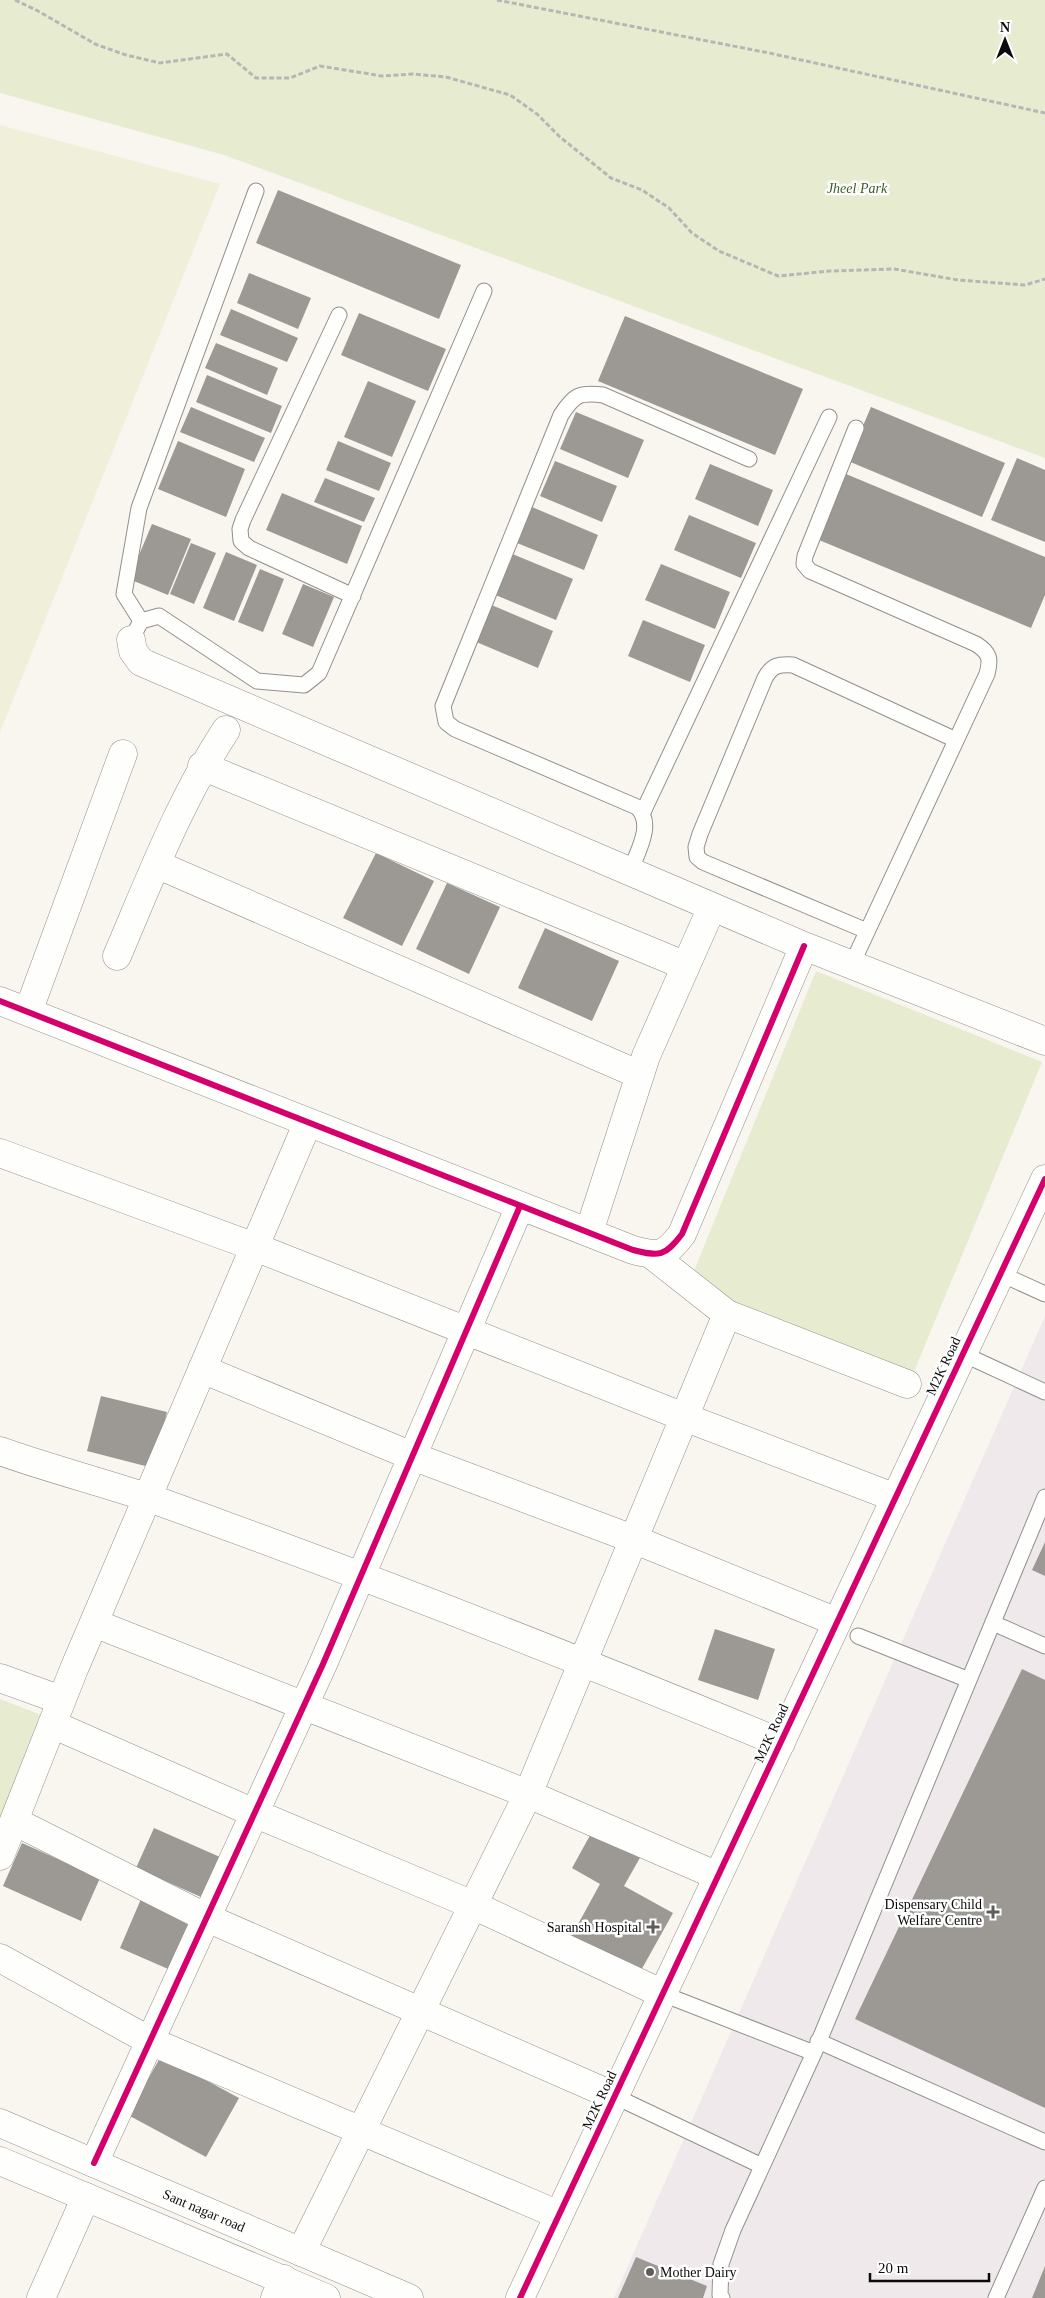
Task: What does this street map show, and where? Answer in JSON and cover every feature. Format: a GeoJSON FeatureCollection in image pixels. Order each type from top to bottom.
{"type":"FeatureCollection","features":[{"type":"Feature","properties":{"kind":"street"},"geometry":{"type":"LineString","coordinates":[[136,630],[133,651],[141,662],[804,946],[1045,1041]]}},
{"type":"Feature","properties":{"kind":"street"},"geometry":{"type":"LineString","coordinates":[[117,956],[156,864],[202,766],[226,730]]}},
{"type":"Feature","properties":{"kind":"street"},"geometry":{"type":"LineString","coordinates":[[28,1012],[123,754]]}},
{"type":"Feature","properties":{"kind":"street"},"geometry":{"type":"LineString","coordinates":[[202,766],[686,966]]}},
{"type":"Feature","properties":{"kind":"street"},"geometry":{"type":"LineString","coordinates":[[156,864],[640,1075]]}},
{"type":"Feature","properties":{"kind":"street"},"geometry":{"type":"LineString","coordinates":[[590,1232],[646,1056],[712,907]]}},
{"type":"Feature","properties":{"kind":"street"},"geometry":{"type":"LineString","coordinates":[[652,1255],[669,1250],[682,1234],[804,946]]}},
{"type":"Feature","properties":{"kind":"street"},"geometry":{"type":"LineString","coordinates":[[0,1001],[520,1206],[633,1250],[652,1255],[727,1314],[907,1384]]}},
{"type":"Feature","properties":{"kind":"street"},"geometry":{"type":"LineString","coordinates":[[0,1856],[94,1623],[308,1122]]}},
{"type":"Feature","properties":{"kind":"street"},"geometry":{"type":"LineString","coordinates":[[0,1152],[255,1247],[684,1417],[896,1498]]}},
{"type":"Feature","properties":{"kind":"street","name":"M2K Road"},"geometry":{"type":"LineString","coordinates":[[520,2298],[781,1743],[848,1629],[896,1498],[1045,1179]]}},
{"type":"Feature","properties":{"kind":"street"},"geometry":{"type":"LineString","coordinates":[[94,2163],[304,1706],[520,1206]]}},
{"type":"Feature","properties":{"kind":"street"},"geometry":{"type":"LineString","coordinates":[[301,2252],[528,1794],[727,1314]]}},
{"type":"Feature","properties":{"kind":"street"},"geometry":{"type":"LineString","coordinates":[[202,1369],[412,1456],[633,1539],[848,1629]]}},
{"type":"Feature","properties":{"kind":"street"},"geometry":{"type":"LineString","coordinates":[[0,1451],[38,1465],[149,1498],[361,1576],[583,1661],[781,1743]]}},
{"type":"Feature","properties":{"kind":"street"},"geometry":{"type":"LineString","coordinates":[[94,1623],[528,1794],[718,1876]]}},
{"type":"Feature","properties":{"kind":"street"},"geometry":{"type":"LineString","coordinates":[[0,1678],[57,1712],[254,1814],[473,1905],[663,1994]]}},
{"type":"Feature","properties":{"kind":"street"},"geometry":{"type":"LineString","coordinates":[[14,1821],[207,1918],[614,2096]]}},
{"type":"Feature","properties":{"kind":"street"},"geometry":{"type":"LineString","coordinates":[[0,1958],[150,2041],[559,2215]]}},
{"type":"Feature","properties":{"kind":"street","name":"Sant nagar road"},"geometry":{"type":"LineString","coordinates":[[0,2123],[409,2298]]}},
{"type":"Feature","properties":{"kind":"street"},"geometry":{"type":"LineString","coordinates":[[0,2161],[86,2197],[280,2289],[326,2298]]}},
{"type":"Feature","properties":{"kind":"street"},"geometry":{"type":"LineString","coordinates":[[40,2298],[86,2197]]}},
{"type":"Feature","properties":{"kind":"lane"},"geometry":{"type":"LineString","coordinates":[[256,191],[140,508],[124,594],[136,630],[158,616],[257,682],[304,685],[319,673],[484,291]]}},
{"type":"Feature","properties":{"kind":"lane"},"geometry":{"type":"LineString","coordinates":[[339,315],[244,520],[240,530],[240,541],[249,548],[353,596]]}},
{"type":"Feature","properties":{"kind":"lane"},"geometry":{"type":"LineString","coordinates":[[630,872],[644,833],[646,823],[643,812],[637,807],[455,729],[446,722],[443,706],[561,415],[571,399],[585,393],[603,394],[749,459]]}},
{"type":"Feature","properties":{"kind":"lane"},"geometry":{"type":"LineString","coordinates":[[643,812],[829,417]]}},
{"type":"Feature","properties":{"kind":"lane"},"geometry":{"type":"LineString","coordinates":[[852,964],[987,674],[990,660],[986,650],[810,571],[804,564],[805,556],[856,428]]}},
{"type":"Feature","properties":{"kind":"lane"},"geometry":{"type":"LineString","coordinates":[[867,931],[703,862],[697,857],[696,847],[700,834],[765,678],[770,668],[781,664],[793,665],[956,740]]}},
{"type":"Feature","properties":{"kind":"lane"},"geometry":{"type":"LineString","coordinates":[[1001,1274],[1045,1294]]}},
{"type":"Feature","properties":{"kind":"lane"},"geometry":{"type":"LineString","coordinates":[[963,1354],[1045,1392]]}},
{"type":"Feature","properties":{"kind":"lane"},"geometry":{"type":"LineString","coordinates":[[722,2298],[720,2295],[721,2264],[733,2230],[816,2047],[1045,1497]]}},
{"type":"Feature","properties":{"kind":"lane"},"geometry":{"type":"LineString","coordinates":[[993,1623],[1045,1646]]}},
{"type":"Feature","properties":{"kind":"lane"},"geometry":{"type":"LineString","coordinates":[[848,1629],[969,1680]]}},
{"type":"Feature","properties":{"kind":"lane"},"geometry":{"type":"LineString","coordinates":[[663,1994],[816,2047],[1045,2142]]}},
{"type":"Feature","properties":{"kind":"lane"},"geometry":{"type":"LineString","coordinates":[[614,2096],[762,2166]]}},
{"type":"Feature","properties":{"kind":"lane"},"geometry":{"type":"LineString","coordinates":[[996,2298],[1045,2188]]}},
{"type":"Feature","properties":{"kind":"path"},"geometry":{"type":"LineString","coordinates":[[14,0],[38,11],[95,44],[126,55],[160,63],[227,54],[256,78],[290,78],[320,66],[382,76],[413,74],[446,77],[510,95],[537,114],[560,137],[611,178],[642,190],[669,208],[692,233],[719,251],[778,276],[830,271],[894,269],[958,280],[1025,285],[1045,279]]}},
{"type":"Feature","properties":{"kind":"path"},"geometry":{"type":"LineString","coordinates":[[497,0],[769,53],[1045,113]]}},
{"type":"Feature","properties":{"kind":"shaded area"},"geometry":{"type":"Polygon","coordinates":[[[1045,1316],[1045,2298],[614,2298],[1045,1316]]]}},
{"type":"Feature","properties":{"kind":"green space","name":"Jheel Park"},"geometry":{"type":"Polygon","coordinates":[[[0,0],[1045,0],[1045,458],[224,155],[0,93],[0,0]]]}},
{"type":"Feature","properties":{"kind":"green space"},"geometry":{"type":"Polygon","coordinates":[[[0,125],[220,184],[0,732],[0,125]]]}},
{"type":"Feature","properties":{"kind":"green space"},"geometry":{"type":"Polygon","coordinates":[[[816,971],[1042,1062],[913,1374],[689,1283],[816,971]]]}},
{"type":"Feature","properties":{"kind":"green space"},"geometry":{"type":"Polygon","coordinates":[[[0,1699],[41,1715],[0,1819],[0,1699]]]}},
{"type":"Feature","properties":{"kind":"building"},"geometry":{"type":"Polygon","coordinates":[[[278,190],[461,265],[439,319],[256,243],[278,190]]]}},
{"type":"Feature","properties":{"kind":"building"},"geometry":{"type":"Polygon","coordinates":[[[249,273],[311,298],[298,329],[237,303],[249,273]]]}},
{"type":"Feature","properties":{"kind":"building"},"geometry":{"type":"Polygon","coordinates":[[[231,309],[298,338],[287,362],[220,335],[231,309]]]}},
{"type":"Feature","properties":{"kind":"building"},"geometry":{"type":"Polygon","coordinates":[[[359,313],[446,349],[428,391],[341,355],[359,313]]]}},
{"type":"Feature","properties":{"kind":"building"},"geometry":{"type":"Polygon","coordinates":[[[625,316],[803,389],[775,455],[598,381],[625,316]]]}},
{"type":"Feature","properties":{"kind":"building"},"geometry":{"type":"Polygon","coordinates":[[[216,343],[278,368],[267,395],[205,368],[216,343]]]}},
{"type":"Feature","properties":{"kind":"building"},"geometry":{"type":"Polygon","coordinates":[[[207,375],[282,406],[271,433],[196,402],[207,375]]]}},
{"type":"Feature","properties":{"kind":"building"},"geometry":{"type":"Polygon","coordinates":[[[368,381],[416,401],[392,457],[344,437],[368,381]]]}},
{"type":"Feature","properties":{"kind":"building"},"geometry":{"type":"Polygon","coordinates":[[[191,407],[265,438],[254,462],[180,432],[191,407]]]}},
{"type":"Feature","properties":{"kind":"building"},"geometry":{"type":"Polygon","coordinates":[[[871,407],[1005,463],[982,517],[848,461],[871,407]]]}},
{"type":"Feature","properties":{"kind":"building"},"geometry":{"type":"Polygon","coordinates":[[[576,412],[644,440],[628,478],[560,449],[576,412]]]}},
{"type":"Feature","properties":{"kind":"building"},"geometry":{"type":"Polygon","coordinates":[[[178,441],[245,469],[226,517],[158,489],[178,441]]]}},
{"type":"Feature","properties":{"kind":"building"},"geometry":{"type":"Polygon","coordinates":[[[338,441],[391,463],[379,491],[326,470],[338,441]]]}},
{"type":"Feature","properties":{"kind":"building"},"geometry":{"type":"Polygon","coordinates":[[[1017,458],[1045,470],[1045,542],[991,520],[1017,458]]]}},
{"type":"Feature","properties":{"kind":"building"},"geometry":{"type":"Polygon","coordinates":[[[555,461],[617,486],[602,522],[540,496],[555,461]]]}},
{"type":"Feature","properties":{"kind":"building"},"geometry":{"type":"Polygon","coordinates":[[[710,464],[773,490],[758,526],[695,499],[710,464]]]}},
{"type":"Feature","properties":{"kind":"building"},"geometry":{"type":"Polygon","coordinates":[[[846,474],[1045,557],[1045,595],[1031,628],[819,540],[846,474]]]}},
{"type":"Feature","properties":{"kind":"building"},"geometry":{"type":"Polygon","coordinates":[[[325,478],[375,498],[364,522],[314,502],[325,478]]]}},
{"type":"Feature","properties":{"kind":"building"},"geometry":{"type":"Polygon","coordinates":[[[282,493],[362,526],[347,564],[266,530],[282,493]]]}},
{"type":"Feature","properties":{"kind":"building"},"geometry":{"type":"Polygon","coordinates":[[[532,507],[598,535],[584,570],[517,543],[532,507]]]}},
{"type":"Feature","properties":{"kind":"building"},"geometry":{"type":"Polygon","coordinates":[[[689,515],[756,543],[741,578],[674,550],[689,515]]]}},
{"type":"Feature","properties":{"kind":"building"},"geometry":{"type":"Polygon","coordinates":[[[152,524],[191,539],[168,595],[129,579],[152,524]]]}},
{"type":"Feature","properties":{"kind":"building"},"geometry":{"type":"Polygon","coordinates":[[[191,543],[216,553],[194,604],[170,594],[191,543]]]}},
{"type":"Feature","properties":{"kind":"building"},"geometry":{"type":"Polygon","coordinates":[[[226,552],[257,565],[234,621],[203,608],[226,552]]]}},
{"type":"Feature","properties":{"kind":"building"},"geometry":{"type":"Polygon","coordinates":[[[510,553],[573,579],[556,620],[493,594],[510,553]]]}},
{"type":"Feature","properties":{"kind":"building"},"geometry":{"type":"Polygon","coordinates":[[[661,564],[730,592],[715,629],[645,600],[661,564]]]}},
{"type":"Feature","properties":{"kind":"building"},"geometry":{"type":"Polygon","coordinates":[[[260,569],[284,579],[263,632],[238,622],[260,569]]]}},
{"type":"Feature","properties":{"kind":"building"},"geometry":{"type":"Polygon","coordinates":[[[303,584],[334,597],[313,647],[282,634],[303,584]]]}},
{"type":"Feature","properties":{"kind":"building"},"geometry":{"type":"Polygon","coordinates":[[[489,604],[553,631],[538,668],[474,641],[489,604]]]}},
{"type":"Feature","properties":{"kind":"building"},"geometry":{"type":"Polygon","coordinates":[[[643,620],[705,645],[690,682],[628,656],[643,620]]]}},
{"type":"Feature","properties":{"kind":"building"},"geometry":{"type":"Polygon","coordinates":[[[376,853],[434,881],[402,946],[343,918],[376,853]]]}},
{"type":"Feature","properties":{"kind":"building"},"geometry":{"type":"Polygon","coordinates":[[[447,883],[500,907],[469,974],[416,949],[447,883]]]}},
{"type":"Feature","properties":{"kind":"building"},"geometry":{"type":"Polygon","coordinates":[[[545,928],[619,961],[592,1021],[518,988],[545,928]]]}},
{"type":"Feature","properties":{"kind":"building"},"geometry":{"type":"Polygon","coordinates":[[[101,1396],[167,1412],[153,1468],[87,1451],[101,1396]]]}},
{"type":"Feature","properties":{"kind":"building"},"geometry":{"type":"Polygon","coordinates":[[[1045,1542],[1045,1576],[1032,1570],[1045,1542]]]}},
{"type":"Feature","properties":{"kind":"building"},"geometry":{"type":"Polygon","coordinates":[[[715,1629],[775,1649],[758,1700],[698,1680],[715,1629]]]}},
{"type":"Feature","properties":{"kind":"building"},"geometry":{"type":"Polygon","coordinates":[[[1022,1669],[1045,1680],[1045,2108],[855,2019],[1022,1669]]]}},
{"type":"Feature","properties":{"kind":"building"},"geometry":{"type":"Polygon","coordinates":[[[154,1828],[220,1857],[201,1897],[136,1868],[154,1828]]]}},
{"type":"Feature","properties":{"kind":"building"},"geometry":{"type":"Polygon","coordinates":[[[593,1830],[641,1856],[624,1886],[673,1913],[639,1974],[571,1937],[600,1884],[572,1868],[593,1830]]]}},
{"type":"Feature","properties":{"kind":"building"},"geometry":{"type":"Polygon","coordinates":[[[22,1843],[100,1878],[81,1921],[3,1886],[22,1843]]]}},
{"type":"Feature","properties":{"kind":"building"},"geometry":{"type":"Polygon","coordinates":[[[141,1899],[197,1922],[175,1972],[120,1948],[141,1899]]]}},
{"type":"Feature","properties":{"kind":"building"},"geometry":{"type":"Polygon","coordinates":[[[161,2056],[239,2098],[206,2157],[128,2115],[161,2056]]]}},
{"type":"Feature","properties":{"kind":"building","name":"Mother Dairy"},"geometry":{"type":"Polygon","coordinates":[[[636,2257],[707,2286],[703,2298],[618,2298],[636,2257]]]}},
{"type":"Feature","properties":{"kind":"building"},"geometry":{"type":"Polygon","coordinates":[[[1045,2266],[1045,2298],[1032,2298],[1045,2266]]]}},
{"type":"Feature","properties":{"kind":"cycle path"},"geometry":{"type":"LineString","coordinates":[[0,1001],[633,1250],[656,1254],[666,1251],[682,1234],[804,946]]}},
{"type":"Feature","properties":{"kind":"cycle path"},"geometry":{"type":"LineString","coordinates":[[520,2298],[1045,1179]]}},
{"type":"Feature","properties":{"kind":"cycle path"},"geometry":{"type":"LineString","coordinates":[[94,2163],[323,1664],[520,1206]]}},
{"type":"Feature","properties":{"kind":"place","name":"Dispensary Child Welfare Centre"},"geometry":{"type":"Point","coordinates":[993,1912]}},
{"type":"Feature","properties":{"kind":"place","name":"Saransh Hospital"},"geometry":{"type":"Point","coordinates":[653,1927]}},
{"type":"Feature","properties":{"kind":"place","name":"Mother Dairy"},"geometry":{"type":"Point","coordinates":[650,2272]}}]}
